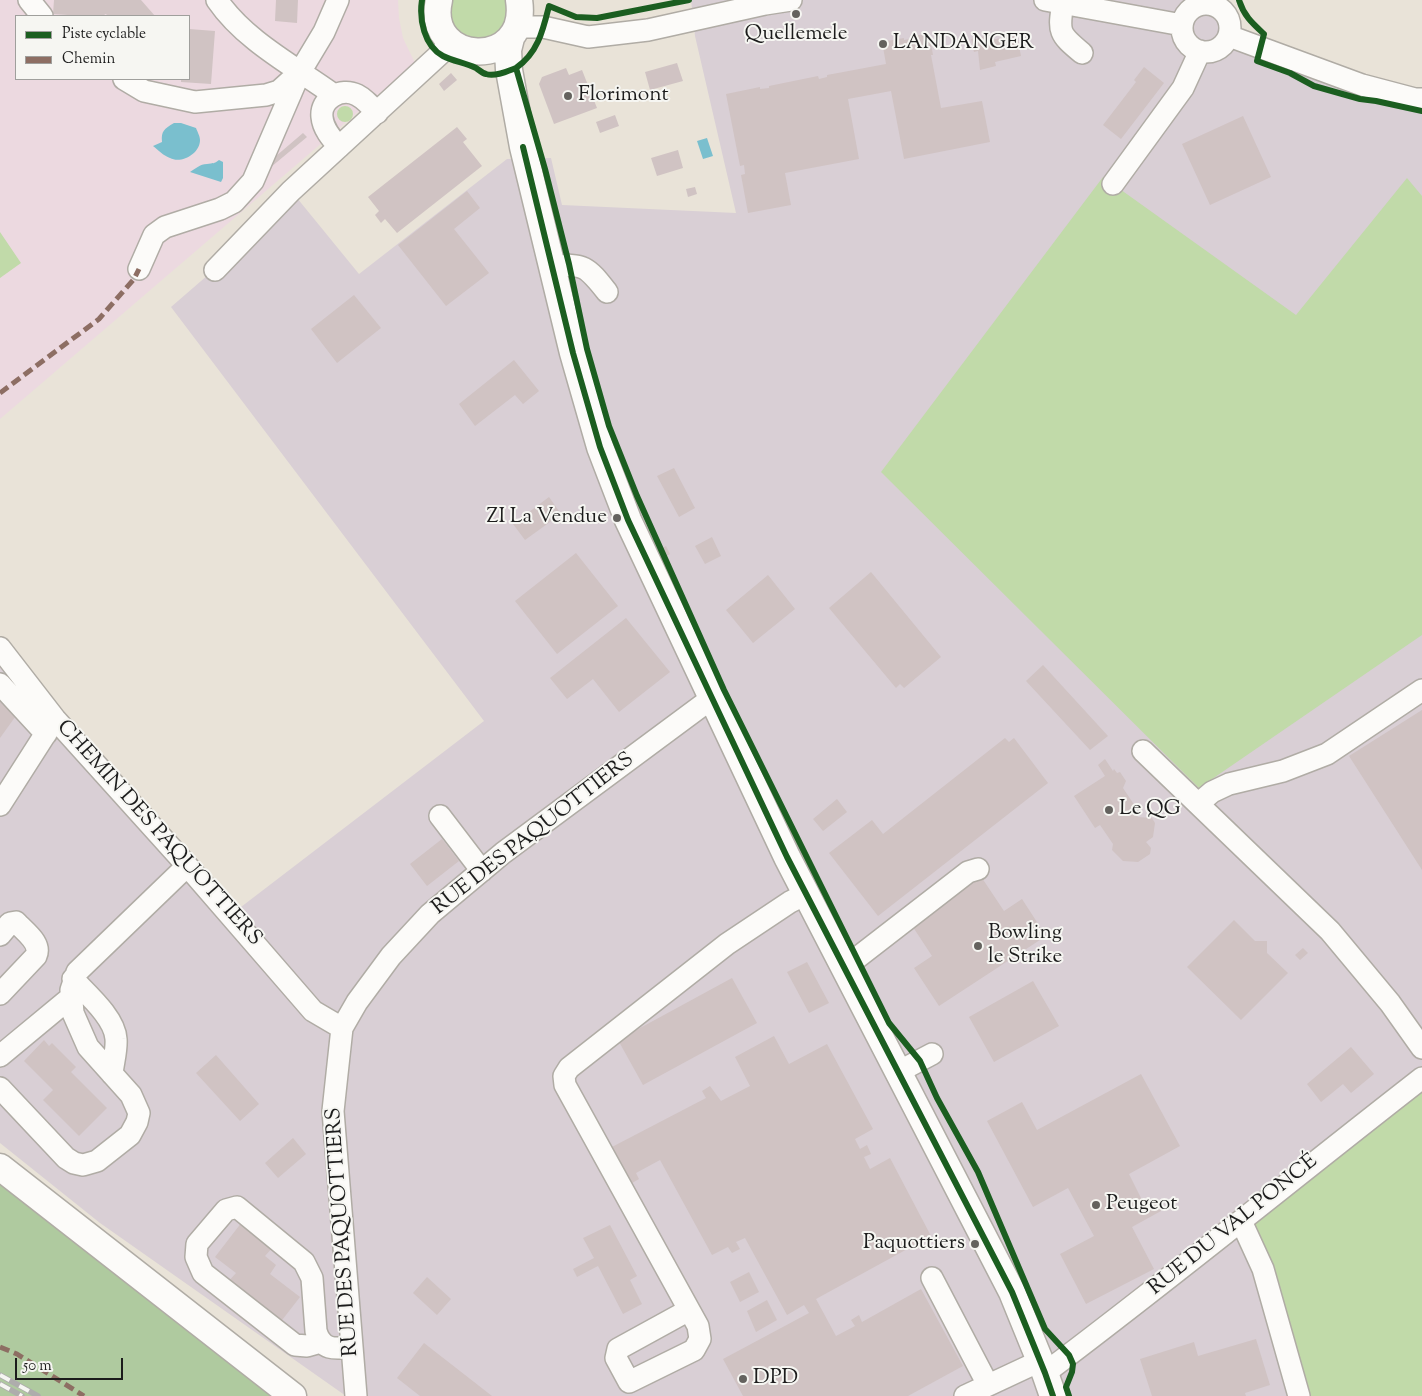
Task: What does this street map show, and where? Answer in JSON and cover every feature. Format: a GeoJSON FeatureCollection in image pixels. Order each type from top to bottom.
{"type":"FeatureCollection","features":[{"type":"Feature","properties":{"kind":"main road"},"geometry":{"type":"LineString","coordinates":[[439,0],[437,14],[439,25],[445,35],[462,48],[488,62],[495,74],[523,147]]}},
{"type":"Feature","properties":{"kind":"main road"},"geometry":{"type":"LineString","coordinates":[[519,0],[521,14],[508,50],[509,70],[523,147],[573,353],[600,446],[628,520],[806,894],[1012,1292],[1046,1377]]}},
{"type":"Feature","properties":{"kind":"main road"},"geometry":{"type":"LineString","coordinates":[[462,48],[486,52],[493,50],[500,47],[514,32]]}},
{"type":"Feature","properties":{"kind":"main road"},"geometry":{"type":"LineString","coordinates":[[0,1167],[293,1396]]}},
{"type":"Feature","properties":{"kind":"street"},"geometry":{"type":"LineString","coordinates":[[29,0],[41,15]]}},
{"type":"Feature","properties":{"kind":"street"},"geometry":{"type":"LineString","coordinates":[[217,0],[223,9],[248,34],[334,95]]}},
{"type":"Feature","properties":{"kind":"street"},"geometry":{"type":"LineString","coordinates":[[139,269],[154,235],[165,227],[220,209],[234,202],[253,181],[300,72],[324,32],[338,0]]}},
{"type":"Feature","properties":{"kind":"street"},"geometry":{"type":"LineString","coordinates":[[514,32],[543,27],[588,37],[648,30],[711,8],[791,0]]}},
{"type":"Feature","properties":{"kind":"street"},"geometry":{"type":"LineString","coordinates":[[1082,53],[1066,40],[1059,25],[1054,2],[1182,25]]}},
{"type":"Feature","properties":{"kind":"street"},"geometry":{"type":"LineString","coordinates":[[1215,2],[1226,14],[1229,21],[1229,36],[1218,49],[1209,52],[1192,48],[1182,34],[1182,25],[1187,12],[1200,4],[1215,2]]}},
{"type":"Feature","properties":{"kind":"street"},"geometry":{"type":"LineString","coordinates":[[1229,36],[1362,85],[1415,99],[1422,99]]}},
{"type":"Feature","properties":{"kind":"street"},"geometry":{"type":"LineString","coordinates":[[215,270],[291,192],[339,147],[377,113],[462,48]]}},
{"type":"Feature","properties":{"kind":"street"},"geometry":{"type":"LineString","coordinates":[[1113,184],[1183,88],[1200,51]]}},
{"type":"Feature","properties":{"kind":"street"},"geometry":{"type":"LineString","coordinates":[[126,80],[144,91],[196,102],[266,95],[279,91],[300,72]]}},
{"type":"Feature","properties":{"kind":"street"},"geometry":{"type":"LineString","coordinates":[[339,147],[325,129],[322,118],[323,108],[327,100],[334,95],[350,92],[364,99],[377,113]]}},
{"type":"Feature","properties":{"kind":"street"},"geometry":{"type":"LineString","coordinates":[[553,267],[569,264],[582,267],[592,274],[607,292]]}},
{"type":"Feature","properties":{"kind":"street","name":"CHEMIN DES PAQUOTTIERS"},"geometry":{"type":"LineString","coordinates":[[0,648],[51,726],[187,866],[313,1011],[342,1028]]}},
{"type":"Feature","properties":{"kind":"street"},"geometry":{"type":"LineString","coordinates":[[0,684],[51,726],[0,805]]}},
{"type":"Feature","properties":{"kind":"street"},"geometry":{"type":"LineString","coordinates":[[1198,804],[1212,792],[1229,784],[1283,771],[1327,754],[1422,690]]}},
{"type":"Feature","properties":{"kind":"street","name":"RUE DES PAQUOTTIERS"},"geometry":{"type":"LineString","coordinates":[[356,1396],[333,1111],[342,1028],[357,1002],[391,956],[430,914],[503,853],[712,698]]}},
{"type":"Feature","properties":{"kind":"street"},"geometry":{"type":"LineString","coordinates":[[1143,750],[1330,931],[1390,1003],[1422,1048]]}},
{"type":"Feature","properties":{"kind":"street"},"geometry":{"type":"LineString","coordinates":[[440,816],[482,871]]}},
{"type":"Feature","properties":{"kind":"street"},"geometry":{"type":"LineString","coordinates":[[0,1088],[66,1158],[74,1164],[82,1166],[97,1161],[130,1135],[137,1122],[139,1113],[131,1095],[88,1047],[73,1013],[72,988],[77,972],[187,866]]}},
{"type":"Feature","properties":{"kind":"street"},"geometry":{"type":"LineString","coordinates":[[844,968],[968,872],[978,869]]}},
{"type":"Feature","properties":{"kind":"street"},"geometry":{"type":"LineString","coordinates":[[689,1310],[565,1085],[564,1076],[569,1068],[727,944],[790,902],[806,894]]}},
{"type":"Feature","properties":{"kind":"street"},"geometry":{"type":"LineString","coordinates":[[0,935],[10,923],[16,922],[37,946],[38,951],[36,956],[0,994]]}},
{"type":"Feature","properties":{"kind":"street"},"geometry":{"type":"LineString","coordinates":[[0,1056],[72,988]]}},
{"type":"Feature","properties":{"kind":"street"},"geometry":{"type":"LineString","coordinates":[[72,988],[107,1016],[113,1027],[116,1038],[112,1074]]}},
{"type":"Feature","properties":{"kind":"street"},"geometry":{"type":"LineString","coordinates":[[898,1072],[932,1054]]}},
{"type":"Feature","properties":{"kind":"street","name":"RUE DU VAL PONCÉ"},"geometry":{"type":"LineString","coordinates":[[965,1396],[988,1386],[1046,1377],[1422,1078]]}},
{"type":"Feature","properties":{"kind":"street"},"geometry":{"type":"LineString","coordinates":[[321,1342],[307,1346],[295,1345],[203,1274],[196,1257],[197,1244],[226,1210],[237,1208],[304,1262],[312,1278],[316,1331],[321,1342],[336,1349],[352,1347]]}},
{"type":"Feature","properties":{"kind":"street"},"geometry":{"type":"LineString","coordinates":[[1241,1221],[1263,1269],[1299,1396]]}},
{"type":"Feature","properties":{"kind":"street"},"geometry":{"type":"LineString","coordinates":[[932,1278],[988,1386]]}},
{"type":"Feature","properties":{"kind":"shaded area"},"geometry":{"type":"Polygon","coordinates":[[[0,0],[398,0],[403,38],[415,63],[0,419],[0,0]]]}},
{"type":"Feature","properties":{"kind":"shaded area"},"geometry":{"type":"Polygon","coordinates":[[[691,0],[1224,0],[1246,50],[1422,106],[1422,1091],[1251,1217],[1310,1396],[346,1396],[100,1223],[0,1143],[0,663],[224,920],[484,721],[171,307],[297,198],[359,274],[507,159],[551,158],[562,205],[736,213],[695,36],[691,0]]]}},
{"type":"Feature","properties":{"kind":"green space"},"geometry":{"type":"Polygon","coordinates":[[[449,0],[510,0],[512,15],[492,41],[462,38],[449,22],[449,0]]]}},
{"type":"Feature","properties":{"kind":"green space"},"geometry":{"type":"Polygon","coordinates":[[[345,106],[353,114],[345,122],[337,114],[345,106]]]}},
{"type":"Feature","properties":{"kind":"green space"},"geometry":{"type":"Polygon","coordinates":[[[1103,177],[1296,315],[1407,178],[1422,196],[1422,635],[1199,788],[881,472],[1103,177]]]}},
{"type":"Feature","properties":{"kind":"green space"},"geometry":{"type":"Polygon","coordinates":[[[0,232],[21,263],[0,278],[0,232]]]}},
{"type":"Feature","properties":{"kind":"green space"},"geometry":{"type":"Polygon","coordinates":[[[1422,1091],[1422,1396],[1310,1396],[1251,1217],[1422,1091]]]}},
{"type":"Feature","properties":{"kind":"green space"},"geometry":{"type":"Polygon","coordinates":[[[0,1184],[254,1380],[274,1396],[0,1396],[0,1184]]]}},
{"type":"Feature","properties":{"kind":"water"},"geometry":{"type":"Polygon","coordinates":[[[174,123],[181,123],[196,128],[200,137],[197,150],[184,159],[174,160],[153,146],[162,142],[164,131],[174,123]]]}},
{"type":"Feature","properties":{"kind":"water"},"geometry":{"type":"Polygon","coordinates":[[[707,138],[713,156],[703,159],[697,141],[707,138]]]}},
{"type":"Feature","properties":{"kind":"water"},"geometry":{"type":"Polygon","coordinates":[[[219,160],[223,162],[223,178],[221,182],[190,172],[204,164],[219,160]]]}},
{"type":"Feature","properties":{"kind":"building"},"geometry":{"type":"Polygon","coordinates":[[[54,0],[141,0],[154,15],[68,15],[53,14],[54,0]]]}},
{"type":"Feature","properties":{"kind":"building"},"geometry":{"type":"Polygon","coordinates":[[[276,0],[298,0],[297,23],[275,21],[276,0]]]}},
{"type":"Feature","properties":{"kind":"building"},"geometry":{"type":"Polygon","coordinates":[[[190,29],[215,31],[211,84],[181,82],[181,80],[190,80],[190,29]]]}},
{"type":"Feature","properties":{"kind":"building"},"geometry":{"type":"Polygon","coordinates":[[[929,33],[933,55],[931,55],[941,108],[982,101],[990,142],[904,159],[891,91],[848,99],[859,159],[785,173],[791,205],[748,213],[741,175],[745,174],[744,165],[740,166],[726,94],[760,87],[760,89],[769,88],[769,86],[818,76],[819,79],[827,77],[827,75],[886,64],[883,47],[887,41],[904,38],[904,40],[929,33]]]}},
{"type":"Feature","properties":{"kind":"building"},"geometry":{"type":"Polygon","coordinates":[[[990,35],[991,40],[1017,35],[1021,56],[995,62],[996,66],[980,70],[978,51],[974,52],[971,39],[990,35]]]}},
{"type":"Feature","properties":{"kind":"building"},"geometry":{"type":"Polygon","coordinates":[[[677,63],[683,81],[650,90],[645,72],[677,63]]]}},
{"type":"Feature","properties":{"kind":"building"},"geometry":{"type":"Polygon","coordinates":[[[1144,67],[1164,83],[1121,139],[1103,125],[1136,82],[1134,80],[1144,67]]]}},
{"type":"Feature","properties":{"kind":"building","name":"Florimont"},"geometry":{"type":"Polygon","coordinates":[[[566,68],[569,75],[582,70],[597,108],[554,124],[539,84],[542,77],[566,68]]]}},
{"type":"Feature","properties":{"kind":"building"},"geometry":{"type":"Polygon","coordinates":[[[451,73],[457,80],[444,91],[439,84],[451,73]]]}},
{"type":"Feature","properties":{"kind":"building"},"geometry":{"type":"Polygon","coordinates":[[[615,115],[619,126],[600,133],[596,122],[615,115]]]}},
{"type":"Feature","properties":{"kind":"building"},"geometry":{"type":"Polygon","coordinates":[[[1243,116],[1271,177],[1210,205],[1182,144],[1243,116]]]}},
{"type":"Feature","properties":{"kind":"building"},"geometry":{"type":"Polygon","coordinates":[[[457,127],[467,139],[463,142],[482,166],[397,233],[385,219],[381,223],[375,215],[379,211],[368,197],[457,127]]]}},
{"type":"Feature","properties":{"kind":"building"},"geometry":{"type":"Polygon","coordinates":[[[303,133],[307,137],[265,172],[262,168],[303,133]]]}},
{"type":"Feature","properties":{"kind":"building"},"geometry":{"type":"Polygon","coordinates":[[[678,150],[683,168],[657,176],[651,158],[678,150]]]}},
{"type":"Feature","properties":{"kind":"building"},"geometry":{"type":"Polygon","coordinates":[[[695,187],[697,194],[688,197],[686,189],[695,187]]]}},
{"type":"Feature","properties":{"kind":"building"},"geometry":{"type":"Polygon","coordinates":[[[467,191],[480,208],[454,229],[489,273],[446,306],[398,245],[467,191]]]}},
{"type":"Feature","properties":{"kind":"building"},"geometry":{"type":"Polygon","coordinates":[[[354,295],[381,328],[337,363],[311,329],[354,295]]]}},
{"type":"Feature","properties":{"kind":"building"},"geometry":{"type":"Polygon","coordinates":[[[514,360],[539,391],[523,404],[515,395],[475,426],[459,404],[514,360]]]}},
{"type":"Feature","properties":{"kind":"building"},"geometry":{"type":"Polygon","coordinates":[[[674,468],[695,508],[679,517],[657,476],[674,468]]]}},
{"type":"Feature","properties":{"kind":"building"},"geometry":{"type":"Polygon","coordinates":[[[549,497],[561,514],[525,540],[513,524],[549,497]]]}},
{"type":"Feature","properties":{"kind":"building"},"geometry":{"type":"Polygon","coordinates":[[[712,537],[721,556],[705,564],[695,546],[712,537]]]}},
{"type":"Feature","properties":{"kind":"building"},"geometry":{"type":"Polygon","coordinates":[[[666,546],[670,554],[665,557],[661,549],[666,546]]]}},
{"type":"Feature","properties":{"kind":"building"},"geometry":{"type":"Polygon","coordinates":[[[576,553],[618,606],[557,654],[515,601],[576,553]]]}},
{"type":"Feature","properties":{"kind":"building"},"geometry":{"type":"Polygon","coordinates":[[[871,572],[941,657],[904,688],[900,684],[896,688],[829,608],[871,572]]]}},
{"type":"Feature","properties":{"kind":"building"},"geometry":{"type":"Polygon","coordinates":[[[768,575],[795,609],[753,643],[726,610],[768,575]]]}},
{"type":"Feature","properties":{"kind":"building"},"geometry":{"type":"Polygon","coordinates":[[[626,618],[670,672],[619,712],[593,679],[567,699],[550,678],[626,618]]]}},
{"type":"Feature","properties":{"kind":"building"},"geometry":{"type":"Polygon","coordinates":[[[1043,665],[1108,736],[1090,750],[1026,681],[1043,665]]]}},
{"type":"Feature","properties":{"kind":"building"},"geometry":{"type":"Polygon","coordinates":[[[0,700],[18,713],[0,738],[0,700]]]}},
{"type":"Feature","properties":{"kind":"building"},"geometry":{"type":"Polygon","coordinates":[[[1422,710],[1422,870],[1349,756],[1422,710]]]}},
{"type":"Feature","properties":{"kind":"building"},"geometry":{"type":"Polygon","coordinates":[[[1005,738],[1009,742],[1014,738],[1048,783],[878,916],[829,853],[872,820],[883,834],[1005,738]]]}},
{"type":"Feature","properties":{"kind":"building","name":"Le QG"},"geometry":{"type":"Polygon","coordinates":[[[1105,759],[1113,771],[1114,769],[1117,773],[1120,772],[1126,781],[1123,788],[1137,809],[1134,811],[1138,817],[1152,818],[1155,823],[1153,837],[1146,842],[1151,848],[1150,854],[1138,862],[1123,861],[1112,850],[1113,844],[1100,825],[1095,828],[1074,796],[1105,776],[1098,765],[1105,759]]]}},
{"type":"Feature","properties":{"kind":"building"},"geometry":{"type":"Polygon","coordinates":[[[837,799],[847,812],[823,831],[813,819],[837,799]]]}},
{"type":"Feature","properties":{"kind":"building"},"geometry":{"type":"Polygon","coordinates":[[[442,839],[459,861],[427,886],[410,864],[442,839]]]}},
{"type":"Feature","properties":{"kind":"building","name":"Bowling le Strike"},"geometry":{"type":"Polygon","coordinates":[[[980,875],[1004,911],[1022,899],[1046,936],[939,1006],[914,968],[932,956],[909,921],[980,875]]]}},
{"type":"Feature","properties":{"kind":"building"},"geometry":{"type":"Polygon","coordinates":[[[1234,920],[1255,941],[1267,941],[1267,953],[1288,973],[1241,1020],[1187,967],[1234,920]]]}},
{"type":"Feature","properties":{"kind":"building"},"geometry":{"type":"Polygon","coordinates":[[[1303,948],[1308,953],[1300,960],[1295,955],[1303,948]]]}},
{"type":"Feature","properties":{"kind":"building"},"geometry":{"type":"Polygon","coordinates":[[[807,962],[829,1003],[809,1013],[787,972],[807,962]]]}},
{"type":"Feature","properties":{"kind":"building"},"geometry":{"type":"Polygon","coordinates":[[[732,978],[757,1023],[643,1085],[618,1040],[732,978]]]}},
{"type":"Feature","properties":{"kind":"building"},"geometry":{"type":"Polygon","coordinates":[[[1033,981],[1059,1026],[994,1062],[969,1017],[1033,981]]]}},
{"type":"Feature","properties":{"kind":"building"},"geometry":{"type":"Polygon","coordinates":[[[774,1036],[789,1064],[827,1044],[873,1129],[855,1139],[860,1149],[867,1145],[871,1154],[864,1157],[870,1169],[890,1158],[931,1236],[816,1299],[836,1336],[855,1326],[851,1320],[859,1315],[862,1322],[921,1289],[963,1366],[908,1396],[743,1396],[723,1359],[809,1313],[804,1305],[787,1315],[745,1238],[736,1242],[740,1249],[732,1253],[728,1247],[712,1255],[660,1160],[636,1173],[639,1179],[632,1183],[629,1177],[627,1178],[610,1148],[706,1098],[702,1091],[710,1086],[721,1101],[750,1086],[735,1057],[774,1036]]]}},
{"type":"Feature","properties":{"kind":"building"},"geometry":{"type":"Polygon","coordinates":[[[44,1040],[49,1046],[52,1043],[76,1067],[71,1072],[107,1108],[79,1136],[43,1100],[53,1090],[24,1061],[44,1040]]]}},
{"type":"Feature","properties":{"kind":"building"},"geometry":{"type":"Polygon","coordinates":[[[1351,1047],[1374,1074],[1351,1093],[1343,1084],[1321,1102],[1307,1084],[1351,1047]]]}},
{"type":"Feature","properties":{"kind":"building"},"geometry":{"type":"Polygon","coordinates":[[[216,1055],[259,1104],[240,1121],[196,1073],[216,1055]]]}},
{"type":"Feature","properties":{"kind":"building"},"geometry":{"type":"Polygon","coordinates":[[[1141,1074],[1180,1146],[1129,1174],[1144,1204],[1154,1199],[1161,1211],[1132,1227],[1154,1269],[1086,1304],[1060,1254],[1094,1236],[1068,1188],[1033,1207],[987,1121],[1022,1102],[1037,1130],[1141,1074]]]}},
{"type":"Feature","properties":{"kind":"building"},"geometry":{"type":"Polygon","coordinates":[[[293,1138],[306,1154],[278,1178],[265,1163],[293,1138]]]}},
{"type":"Feature","properties":{"kind":"building"},"geometry":{"type":"Polygon","coordinates":[[[242,1222],[273,1247],[265,1256],[276,1265],[270,1274],[300,1297],[279,1324],[227,1283],[236,1273],[215,1257],[242,1222]]]}},
{"type":"Feature","properties":{"kind":"building"},"geometry":{"type":"Polygon","coordinates":[[[610,1225],[637,1276],[630,1280],[642,1304],[623,1314],[598,1266],[577,1277],[573,1269],[594,1258],[583,1238],[610,1225]]]}},
{"type":"Feature","properties":{"kind":"building"},"geometry":{"type":"Polygon","coordinates":[[[749,1272],[759,1292],[740,1302],[730,1282],[749,1272]]]}},
{"type":"Feature","properties":{"kind":"building"},"geometry":{"type":"Polygon","coordinates":[[[427,1277],[451,1299],[437,1315],[413,1293],[427,1277]]]}},
{"type":"Feature","properties":{"kind":"building"},"geometry":{"type":"Polygon","coordinates":[[[767,1300],[777,1320],[756,1332],[747,1311],[767,1300]]]}},
{"type":"Feature","properties":{"kind":"building"},"geometry":{"type":"Polygon","coordinates":[[[1256,1339],[1270,1385],[1245,1393],[1246,1396],[1152,1396],[1140,1359],[1194,1342],[1198,1356],[1256,1339]]]}},
{"type":"Feature","properties":{"kind":"building"},"geometry":{"type":"Polygon","coordinates":[[[424,1343],[492,1396],[420,1396],[397,1378],[424,1343]]]}},
{"type":"Feature","properties":{"kind":"railway"},"geometry":{"type":"LineString","coordinates":[[0,1375],[38,1396]]}},
{"type":"Feature","properties":{"kind":"railway"},"geometry":{"type":"LineString","coordinates":[[0,1384],[22,1396]]}},
{"type":"Feature","properties":{"kind":"marked path"},"geometry":{"type":"LineString","coordinates":[[0,393],[99,319],[134,279],[139,269]]}},
{"type":"Feature","properties":{"kind":"marked path"},"geometry":{"type":"LineString","coordinates":[[0,1347],[17,1354],[84,1396]]}},
{"type":"Feature","properties":{"kind":"cycle path"},"geometry":{"type":"LineString","coordinates":[[422,0],[421,15],[424,31],[431,46],[437,52],[447,58],[472,66],[490,75],[516,68]]}},
{"type":"Feature","properties":{"kind":"cycle path"},"geometry":{"type":"LineString","coordinates":[[689,0],[597,18],[576,17],[549,6],[542,32],[535,48],[516,68],[545,169],[569,264],[587,349],[609,426],[637,496],[724,690],[889,1023],[920,1061],[937,1098],[978,1172],[1045,1329],[1069,1355],[1073,1364],[1066,1387],[1069,1396]]}},
{"type":"Feature","properties":{"kind":"cycle path"},"geometry":{"type":"LineString","coordinates":[[1239,0],[1246,15],[1264,34],[1257,61],[1290,73],[1314,86],[1360,99],[1422,111]]}},
{"type":"Feature","properties":{"kind":"cycle path"},"geometry":{"type":"LineString","coordinates":[[523,147],[573,353],[600,447],[628,520],[787,857],[1012,1292],[1053,1396]]}},
{"type":"Feature","properties":{"kind":"place","name":"Quellemele"},"geometry":{"type":"Point","coordinates":[796,14]}},
{"type":"Feature","properties":{"kind":"place","name":"LANDANGER"},"geometry":{"type":"Point","coordinates":[883,44]}},
{"type":"Feature","properties":{"kind":"place","name":"Florimont"},"geometry":{"type":"Point","coordinates":[568,96]}},
{"type":"Feature","properties":{"kind":"place","name":"ZI La Vendue"},"geometry":{"type":"Point","coordinates":[617,518]}},
{"type":"Feature","properties":{"kind":"place","name":"Le QG"},"geometry":{"type":"Point","coordinates":[1109,810]}},
{"type":"Feature","properties":{"kind":"place","name":"Bowling le Strike"},"geometry":{"type":"Point","coordinates":[978,946]}},
{"type":"Feature","properties":{"kind":"place","name":"Peugeot"},"geometry":{"type":"Point","coordinates":[1096,1205]}},
{"type":"Feature","properties":{"kind":"place","name":"Paquottiers"},"geometry":{"type":"Point","coordinates":[975,1244]}},
{"type":"Feature","properties":{"kind":"place","name":"DPD"},"geometry":{"type":"Point","coordinates":[743,1379]}}]}
